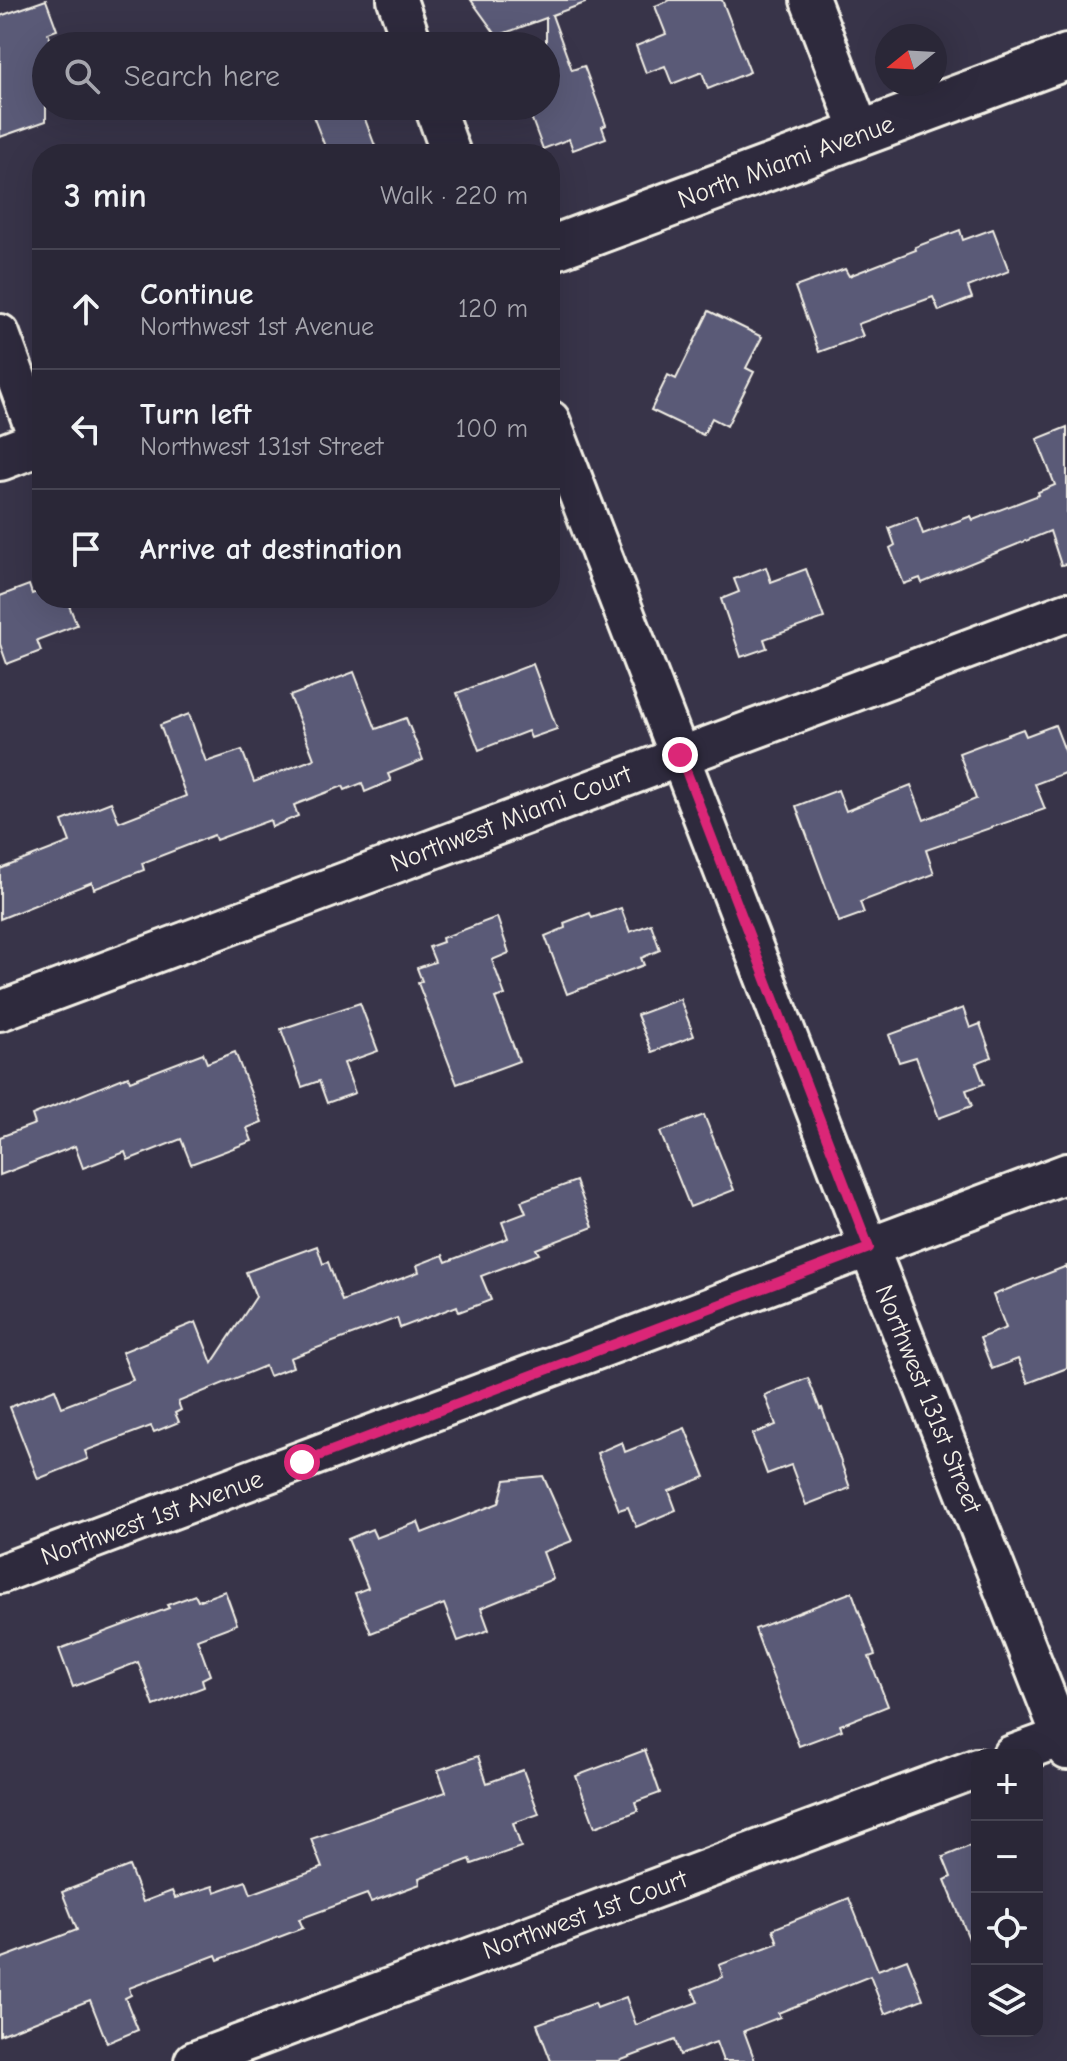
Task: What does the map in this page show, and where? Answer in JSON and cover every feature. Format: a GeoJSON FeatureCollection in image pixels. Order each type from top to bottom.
{"type":"FeatureCollection","features":[{"type":"Feature","properties":{"kind":"street"},"geometry":{"type":"LineString","coordinates":[[397,0],[408,32]]}},
{"type":"Feature","properties":{"kind":"street"},"geometry":{"type":"LineString","coordinates":[[810,0],[861,134]]}},
{"type":"Feature","properties":{"kind":"street","name":"North Miami Avenue"},"geometry":{"type":"LineString","coordinates":[[560,245],[1067,57]]}},
{"type":"Feature","properties":{"kind":"street"},"geometry":{"type":"LineString","coordinates":[[439,120],[447,144]]}},
{"type":"Feature","properties":{"kind":"street"},"geometry":{"type":"LineString","coordinates":[[0,334],[32,418]]}},
{"type":"Feature","properties":{"kind":"street"},"geometry":{"type":"LineString","coordinates":[[0,458],[32,446]]}},
{"type":"Feature","properties":{"kind":"street","name":"Northwest 131st Street"},"geometry":{"type":"LineString","coordinates":[[560,446],[869,1248],[1065,1740]]}},
{"type":"Feature","properties":{"kind":"street","name":"Northwest Miami Court"},"geometry":{"type":"LineString","coordinates":[[0,1011],[1067,612]]}},
{"type":"Feature","properties":{"kind":"street","name":"Northwest 1st Avenue"},"geometry":{"type":"LineString","coordinates":[[0,1574],[1067,1173]]}},
{"type":"Feature","properties":{"kind":"street"},"geometry":{"type":"LineString","coordinates":[[1033,1749],[1065,1740]]}},
{"type":"Feature","properties":{"kind":"street","name":"Northwest 1st Court"},"geometry":{"type":"LineString","coordinates":[[194,2061],[971,1770]]}},
{"type":"Feature","properties":{"kind":"building"},"geometry":{"type":"Polygon","coordinates":[[[46,0],[57,30],[32,32],[32,120],[46,121],[0,137],[0,16],[46,0]]]}},
{"type":"Feature","properties":{"kind":"building"},"geometry":{"type":"Polygon","coordinates":[[[471,0],[585,0],[585,3],[552,15],[558,32],[546,32],[546,18],[508,32],[494,32],[471,0]]]}},
{"type":"Feature","properties":{"kind":"building"},"geometry":{"type":"Polygon","coordinates":[[[670,0],[722,0],[750,72],[708,89],[702,72],[672,84],[665,66],[646,73],[636,46],[666,34],[655,6],[670,0]]]}},
{"type":"Feature","properties":{"kind":"building"},"geometry":{"type":"Polygon","coordinates":[[[560,37],[572,70],[584,66],[606,125],[602,127],[606,138],[573,150],[569,139],[556,144],[541,144],[532,120],[560,120],[560,37]]]}},
{"type":"Feature","properties":{"kind":"building"},"geometry":{"type":"Polygon","coordinates":[[[315,120],[365,120],[374,144],[324,144],[315,120]]]}},
{"type":"Feature","properties":{"kind":"building"},"geometry":{"type":"Polygon","coordinates":[[[993,229],[1009,271],[968,287],[972,298],[939,311],[933,297],[858,324],[863,336],[819,352],[795,287],[845,269],[849,276],[960,230],[963,240],[993,229]]]}},
{"type":"Feature","properties":{"kind":"building"},"geometry":{"type":"Polygon","coordinates":[[[709,311],[762,337],[746,368],[754,372],[727,426],[712,418],[703,435],[651,410],[668,375],[676,379],[709,311]]]}},
{"type":"Feature","properties":{"kind":"building"},"geometry":{"type":"Polygon","coordinates":[[[1067,427],[1067,564],[1061,565],[1050,531],[922,583],[920,578],[904,584],[890,548],[895,545],[889,528],[917,517],[923,534],[971,516],[973,520],[1039,495],[1038,492],[1055,485],[1037,439],[1067,427]]]}},
{"type":"Feature","properties":{"kind":"building"},"geometry":{"type":"Polygon","coordinates":[[[766,567],[771,582],[806,569],[824,618],[764,639],[767,648],[741,657],[721,599],[739,592],[734,579],[766,567]]]}},
{"type":"Feature","properties":{"kind":"building"},"geometry":{"type":"Polygon","coordinates":[[[29,585],[32,608],[70,608],[77,625],[37,640],[41,651],[7,664],[0,644],[0,596],[29,585]]]}},
{"type":"Feature","properties":{"kind":"building"},"geometry":{"type":"Polygon","coordinates":[[[533,664],[557,729],[531,738],[528,731],[479,750],[457,693],[533,664]]]}},
{"type":"Feature","properties":{"kind":"building"},"geometry":{"type":"Polygon","coordinates":[[[354,672],[376,729],[406,718],[423,760],[388,774],[391,781],[365,792],[362,783],[345,790],[343,786],[294,805],[298,816],[272,827],[270,820],[216,840],[214,835],[142,863],[144,870],[94,889],[92,882],[0,919],[0,869],[70,842],[62,821],[111,802],[119,822],[186,796],[160,725],[189,714],[206,762],[242,750],[254,782],[314,759],[290,696],[354,672]]]}},
{"type":"Feature","properties":{"kind":"building"},"geometry":{"type":"Polygon","coordinates":[[[1055,725],[1067,756],[1067,772],[1035,784],[1045,809],[926,850],[934,874],[860,902],[864,913],[839,922],[796,806],[838,790],[846,811],[911,785],[924,820],[976,799],[959,753],[1023,729],[1026,736],[1055,725]]]}},
{"type":"Feature","properties":{"kind":"building"},"geometry":{"type":"Polygon","coordinates":[[[621,908],[630,932],[651,924],[660,950],[641,958],[644,965],[567,994],[545,936],[565,928],[564,923],[590,913],[592,918],[621,908]]]}},
{"type":"Feature","properties":{"kind":"building"},"geometry":{"type":"Polygon","coordinates":[[[497,917],[509,953],[492,960],[505,995],[495,998],[519,1061],[457,1084],[418,983],[422,981],[417,968],[435,962],[429,947],[443,942],[442,938],[497,917]]]}},
{"type":"Feature","properties":{"kind":"building"},"geometry":{"type":"Polygon","coordinates":[[[680,999],[694,1036],[652,1052],[637,1015],[680,999]]]}},
{"type":"Feature","properties":{"kind":"building"},"geometry":{"type":"Polygon","coordinates":[[[360,1003],[378,1051],[344,1063],[355,1093],[327,1103],[319,1081],[302,1087],[281,1029],[360,1003]]]}},
{"type":"Feature","properties":{"kind":"building"},"geometry":{"type":"Polygon","coordinates":[[[963,1008],[970,1028],[980,1024],[992,1057],[976,1063],[984,1084],[966,1090],[972,1106],[939,1118],[916,1057],[899,1062],[889,1035],[963,1008]]]}},
{"type":"Feature","properties":{"kind":"building"},"geometry":{"type":"Polygon","coordinates":[[[235,1052],[262,1122],[247,1128],[252,1141],[191,1164],[181,1139],[128,1160],[125,1152],[83,1168],[75,1146],[0,1175],[0,1137],[35,1124],[32,1115],[128,1076],[130,1081],[203,1053],[207,1063],[235,1052]]]}},
{"type":"Feature","properties":{"kind":"building"},"geometry":{"type":"Polygon","coordinates":[[[704,1115],[734,1190],[690,1207],[660,1132],[704,1115]]]}},
{"type":"Feature","properties":{"kind":"building"},"geometry":{"type":"Polygon","coordinates":[[[576,1181],[593,1227],[536,1249],[539,1254],[481,1276],[491,1300],[459,1312],[457,1306],[400,1328],[397,1318],[290,1358],[293,1367],[269,1376],[265,1366],[178,1402],[181,1410],[175,1413],[179,1422],[154,1432],[151,1426],[85,1451],[88,1459],[38,1479],[10,1407],[55,1389],[62,1407],[133,1380],[122,1352],[196,1322],[212,1363],[256,1297],[246,1272],[317,1246],[323,1264],[328,1262],[342,1301],[419,1272],[417,1265],[443,1255],[446,1262],[508,1238],[502,1222],[526,1213],[521,1201],[576,1181]]]}},
{"type":"Feature","properties":{"kind":"building"},"geometry":{"type":"Polygon","coordinates":[[[1067,1266],[1067,1368],[1028,1383],[1018,1359],[992,1369],[980,1338],[1006,1328],[993,1295],[1067,1266]]]}},
{"type":"Feature","properties":{"kind":"building"},"geometry":{"type":"Polygon","coordinates":[[[808,1378],[850,1488],[806,1505],[791,1465],[767,1474],[752,1434],[776,1425],[765,1395],[808,1378]]]}},
{"type":"Feature","properties":{"kind":"building"},"geometry":{"type":"Polygon","coordinates":[[[685,1428],[705,1477],[669,1491],[676,1510],[636,1527],[628,1507],[619,1510],[597,1453],[622,1442],[625,1452],[685,1428]]]}},
{"type":"Feature","properties":{"kind":"building"},"geometry":{"type":"Polygon","coordinates":[[[543,1476],[572,1541],[543,1552],[553,1579],[481,1608],[489,1630],[458,1641],[444,1604],[371,1633],[355,1593],[368,1588],[348,1539],[372,1529],[376,1538],[418,1522],[422,1533],[499,1503],[505,1480],[543,1476]]]}},
{"type":"Feature","properties":{"kind":"building"},"geometry":{"type":"Polygon","coordinates":[[[225,1591],[237,1624],[197,1639],[210,1675],[202,1679],[204,1687],[154,1706],[138,1662],[73,1687],[59,1649],[169,1608],[167,1605],[195,1595],[198,1601],[225,1591]]]}},
{"type":"Feature","properties":{"kind":"building"},"geometry":{"type":"Polygon","coordinates":[[[852,1592],[875,1655],[869,1657],[888,1706],[840,1725],[842,1730],[799,1746],[755,1629],[852,1592]]]}},
{"type":"Feature","properties":{"kind":"building"},"geometry":{"type":"Polygon","coordinates":[[[645,1750],[660,1793],[635,1802],[638,1811],[595,1827],[576,1776],[645,1750]]]}},
{"type":"Feature","properties":{"kind":"building"},"geometry":{"type":"Polygon","coordinates":[[[478,1756],[487,1783],[523,1770],[539,1814],[513,1823],[521,1847],[472,1864],[470,1859],[419,1878],[420,1884],[371,1902],[367,1894],[299,1919],[303,1928],[218,1960],[216,1955],[129,1988],[131,1995],[125,1998],[138,2030],[107,2043],[90,2000],[0,2035],[0,1959],[77,1930],[62,1892],[129,1866],[143,1902],[172,1891],[175,1898],[213,1886],[215,1892],[246,1881],[251,1894],[322,1868],[311,1839],[446,1792],[438,1770],[478,1756]]]}},
{"type":"Feature","properties":{"kind":"building"},"geometry":{"type":"Polygon","coordinates":[[[971,1845],[971,1944],[945,1880],[951,1877],[943,1857],[971,1845]]]}},
{"type":"Feature","properties":{"kind":"building"},"geometry":{"type":"Polygon","coordinates":[[[849,1898],[878,1970],[907,1959],[923,1999],[885,2014],[870,1976],[778,2013],[780,2017],[744,2031],[755,2061],[723,2061],[716,2042],[680,2055],[675,2040],[619,2061],[551,2061],[537,2024],[595,2003],[597,2008],[626,1997],[636,2025],[698,2002],[692,1989],[723,1977],[719,1965],[778,1943],[773,1929],[849,1898]]]}},
{"type":"Feature","properties":{"kind":"route"},"geometry":{"type":"LineString","coordinates":[[302,1462],[869,1248],[680,755]]}}]}
